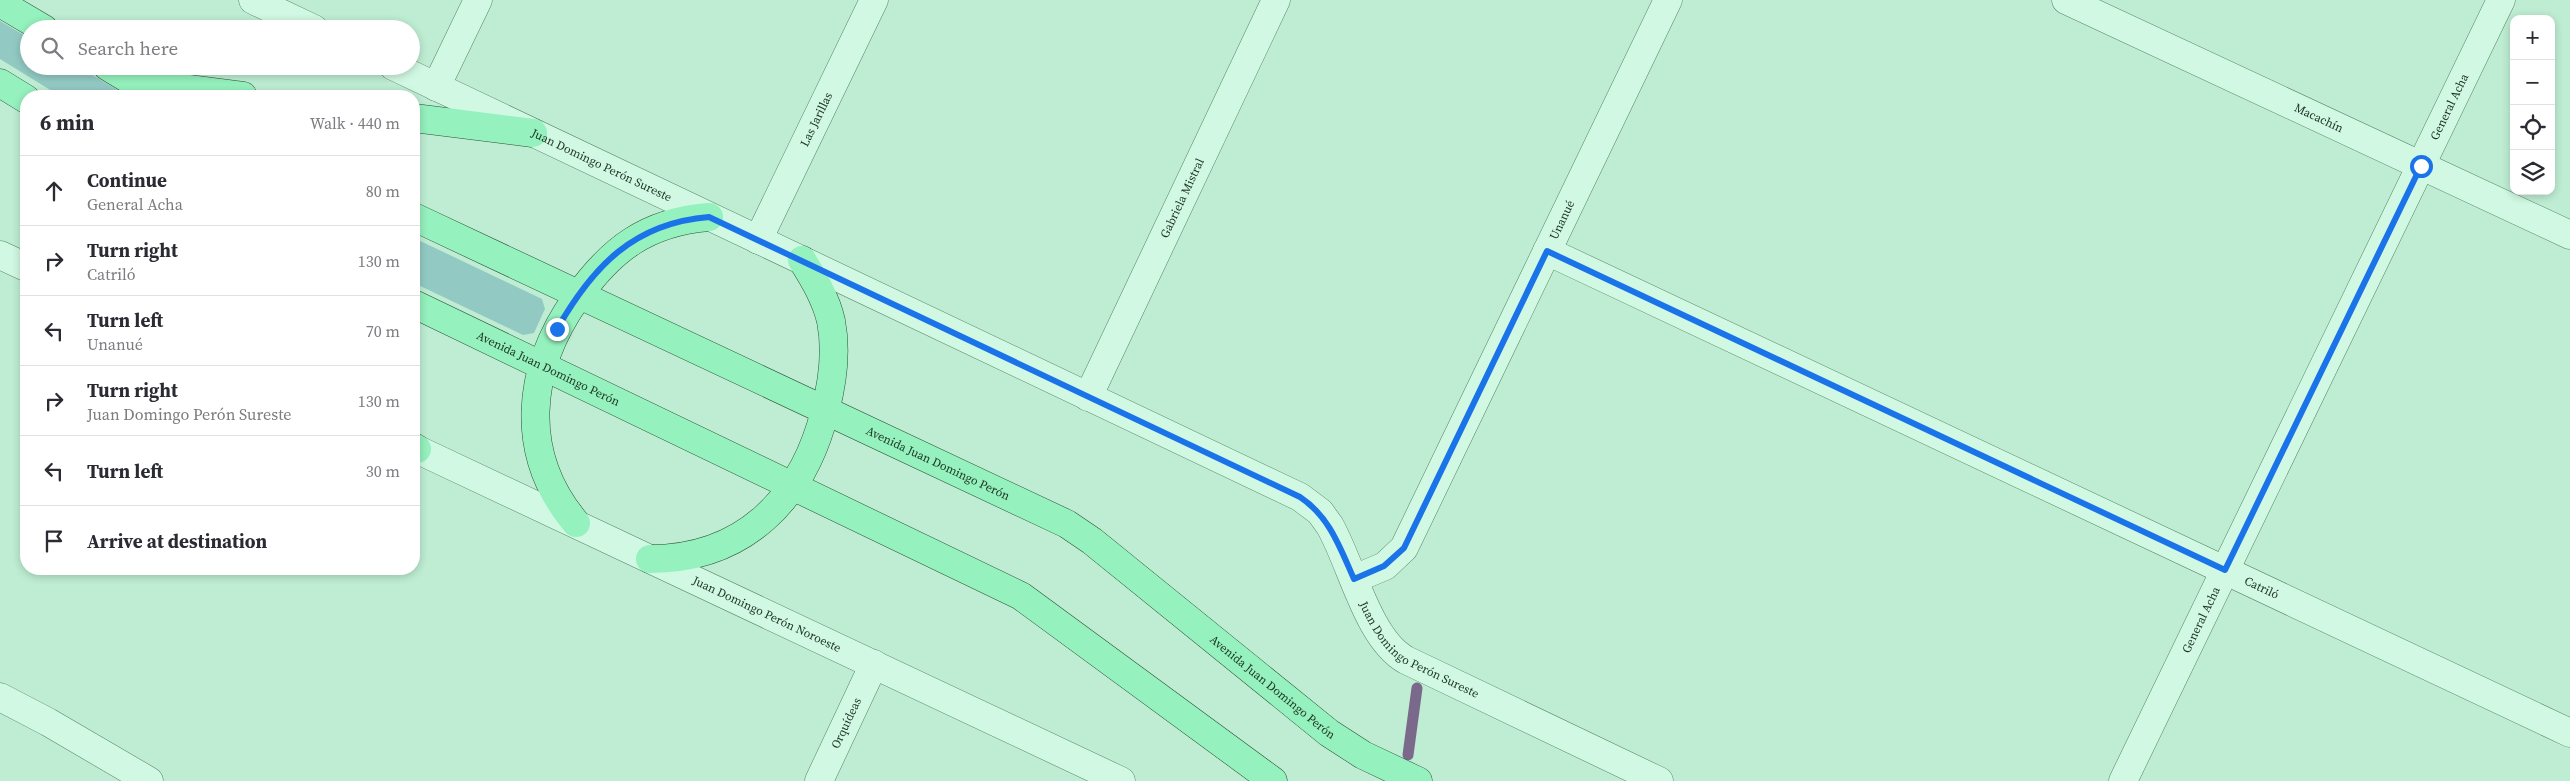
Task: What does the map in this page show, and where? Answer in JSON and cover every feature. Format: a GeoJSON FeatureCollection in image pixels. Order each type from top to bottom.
{"type":"FeatureCollection","features":[{"type":"Feature","properties":{"kind":"main road"},"geometry":{"type":"LineString","coordinates":[[0,3],[29,20]]}},
{"type":"Feature","properties":{"kind":"main road"},"geometry":{"type":"LineString","coordinates":[[122,75],[148,90]]}},
{"type":"Feature","properties":{"kind":"main road"},"geometry":{"type":"LineString","coordinates":[[134,82],[197,90]]}},
{"type":"Feature","properties":{"kind":"main road"},"geometry":{"type":"LineString","coordinates":[[0,83],[20,95]]}},
{"type":"Feature","properties":{"kind":"main road"},"geometry":{"type":"LineString","coordinates":[[420,119],[533,133]]}},
{"type":"Feature","properties":{"kind":"main road"},"geometry":{"type":"LineString","coordinates":[[576,523],[560,502],[548,477],[539,450],[534,407],[542,365],[557,329],[579,294],[604,264],[634,239],[671,223],[709,217]]}},
{"type":"Feature","properties":{"kind":"main road","name":"Avenida Juan Domingo Perón"},"geometry":{"type":"LineString","coordinates":[[420,220],[826,409],[1067,524],[1092,541],[1329,733],[1363,755],[1418,781]]}},
{"type":"Feature","properties":{"kind":"main road"},"geometry":{"type":"LineString","coordinates":[[650,559],[690,556],[717,547],[743,535],[766,518],[793,486],[812,452],[826,409],[833,373],[833,334],[822,295],[802,260]]}},
{"type":"Feature","properties":{"kind":"main road","name":"Avenida Juan Domingo Perón"},"geometry":{"type":"LineString","coordinates":[[420,307],[1021,596],[1273,781]]}},
{"type":"Feature","properties":{"kind":"street"},"geometry":{"type":"LineString","coordinates":[[253,0],[295,20]]}},
{"type":"Feature","properties":{"kind":"street"},"geometry":{"type":"LineString","coordinates":[[436,87],[478,0]]}},
{"type":"Feature","properties":{"kind":"street","name":"Las Jarillas"},"geometry":{"type":"LineString","coordinates":[[758,240],[874,0]]}},
{"type":"Feature","properties":{"kind":"street","name":"Gabriela Mistral"},"geometry":{"type":"LineString","coordinates":[[1088,397],[1276,0]]}},
{"type":"Feature","properties":{"kind":"street","name":"Unanué"},"geometry":{"type":"LineString","coordinates":[[1354,579],[1384,566],[1404,548],[1668,0]]}},
{"type":"Feature","properties":{"kind":"street","name":"Macachín"},"geometry":{"type":"LineString","coordinates":[[2066,0],[2570,235]]}},
{"type":"Feature","properties":{"kind":"street","name":"General Acha"},"geometry":{"type":"LineString","coordinates":[[2123,781],[2501,0]]}},
{"type":"Feature","properties":{"kind":"street","name":"Juan Domingo Perón Sureste"},"geometry":{"type":"LineString","coordinates":[[411,75],[1307,501],[1320,512],[1330,526],[1378,632],[1388,646],[1400,657],[1659,781]]}},
{"type":"Feature","properties":{"kind":"street","name":"Catriló"},"geometry":{"type":"LineString","coordinates":[[1547,251],[2570,733]]}},
{"type":"Feature","properties":{"kind":"street"},"geometry":{"type":"LineString","coordinates":[[0,255],[20,264]]}},
{"type":"Feature","properties":{"kind":"street","name":"Juan Domingo Perón Noroeste"},"geometry":{"type":"LineString","coordinates":[[420,450],[1121,781]]}},
{"type":"Feature","properties":{"kind":"street","name":"Orquídeas"},"geometry":{"type":"LineString","coordinates":[[818,781],[874,664]]}},
{"type":"Feature","properties":{"kind":"street"},"geometry":{"type":"LineString","coordinates":[[0,697],[48,722],[149,781]]}},
{"type":"Feature","properties":{"kind":"shaded area"},"geometry":{"type":"Polygon","coordinates":[[[0,21],[20,33],[20,71],[0,59],[0,21]]]}},
{"type":"Feature","properties":{"kind":"shaded area"},"geometry":{"type":"Polygon","coordinates":[[[26,75],[92,75],[118,90],[50,90],[26,75]]]}},
{"type":"Feature","properties":{"kind":"shaded area"},"geometry":{"type":"Polygon","coordinates":[[[420,241],[542,299],[545,309],[534,333],[523,335],[420,286],[420,241]]]}},
{"type":"Feature","properties":{"kind":"waterway"},"geometry":{"type":"LineString","coordinates":[[1408,755],[1417,688]]}},
{"type":"Feature","properties":{"kind":"route"},"geometry":{"type":"LineString","coordinates":[[557,329],[572,304],[596,272],[623,246],[646,232],[671,223],[709,217],[1300,497],[1314,506],[1325,519],[1334,533],[1354,579],[1384,566],[1396,558],[1404,548],[1547,251],[2225,570],[2421,166]]}}]}
